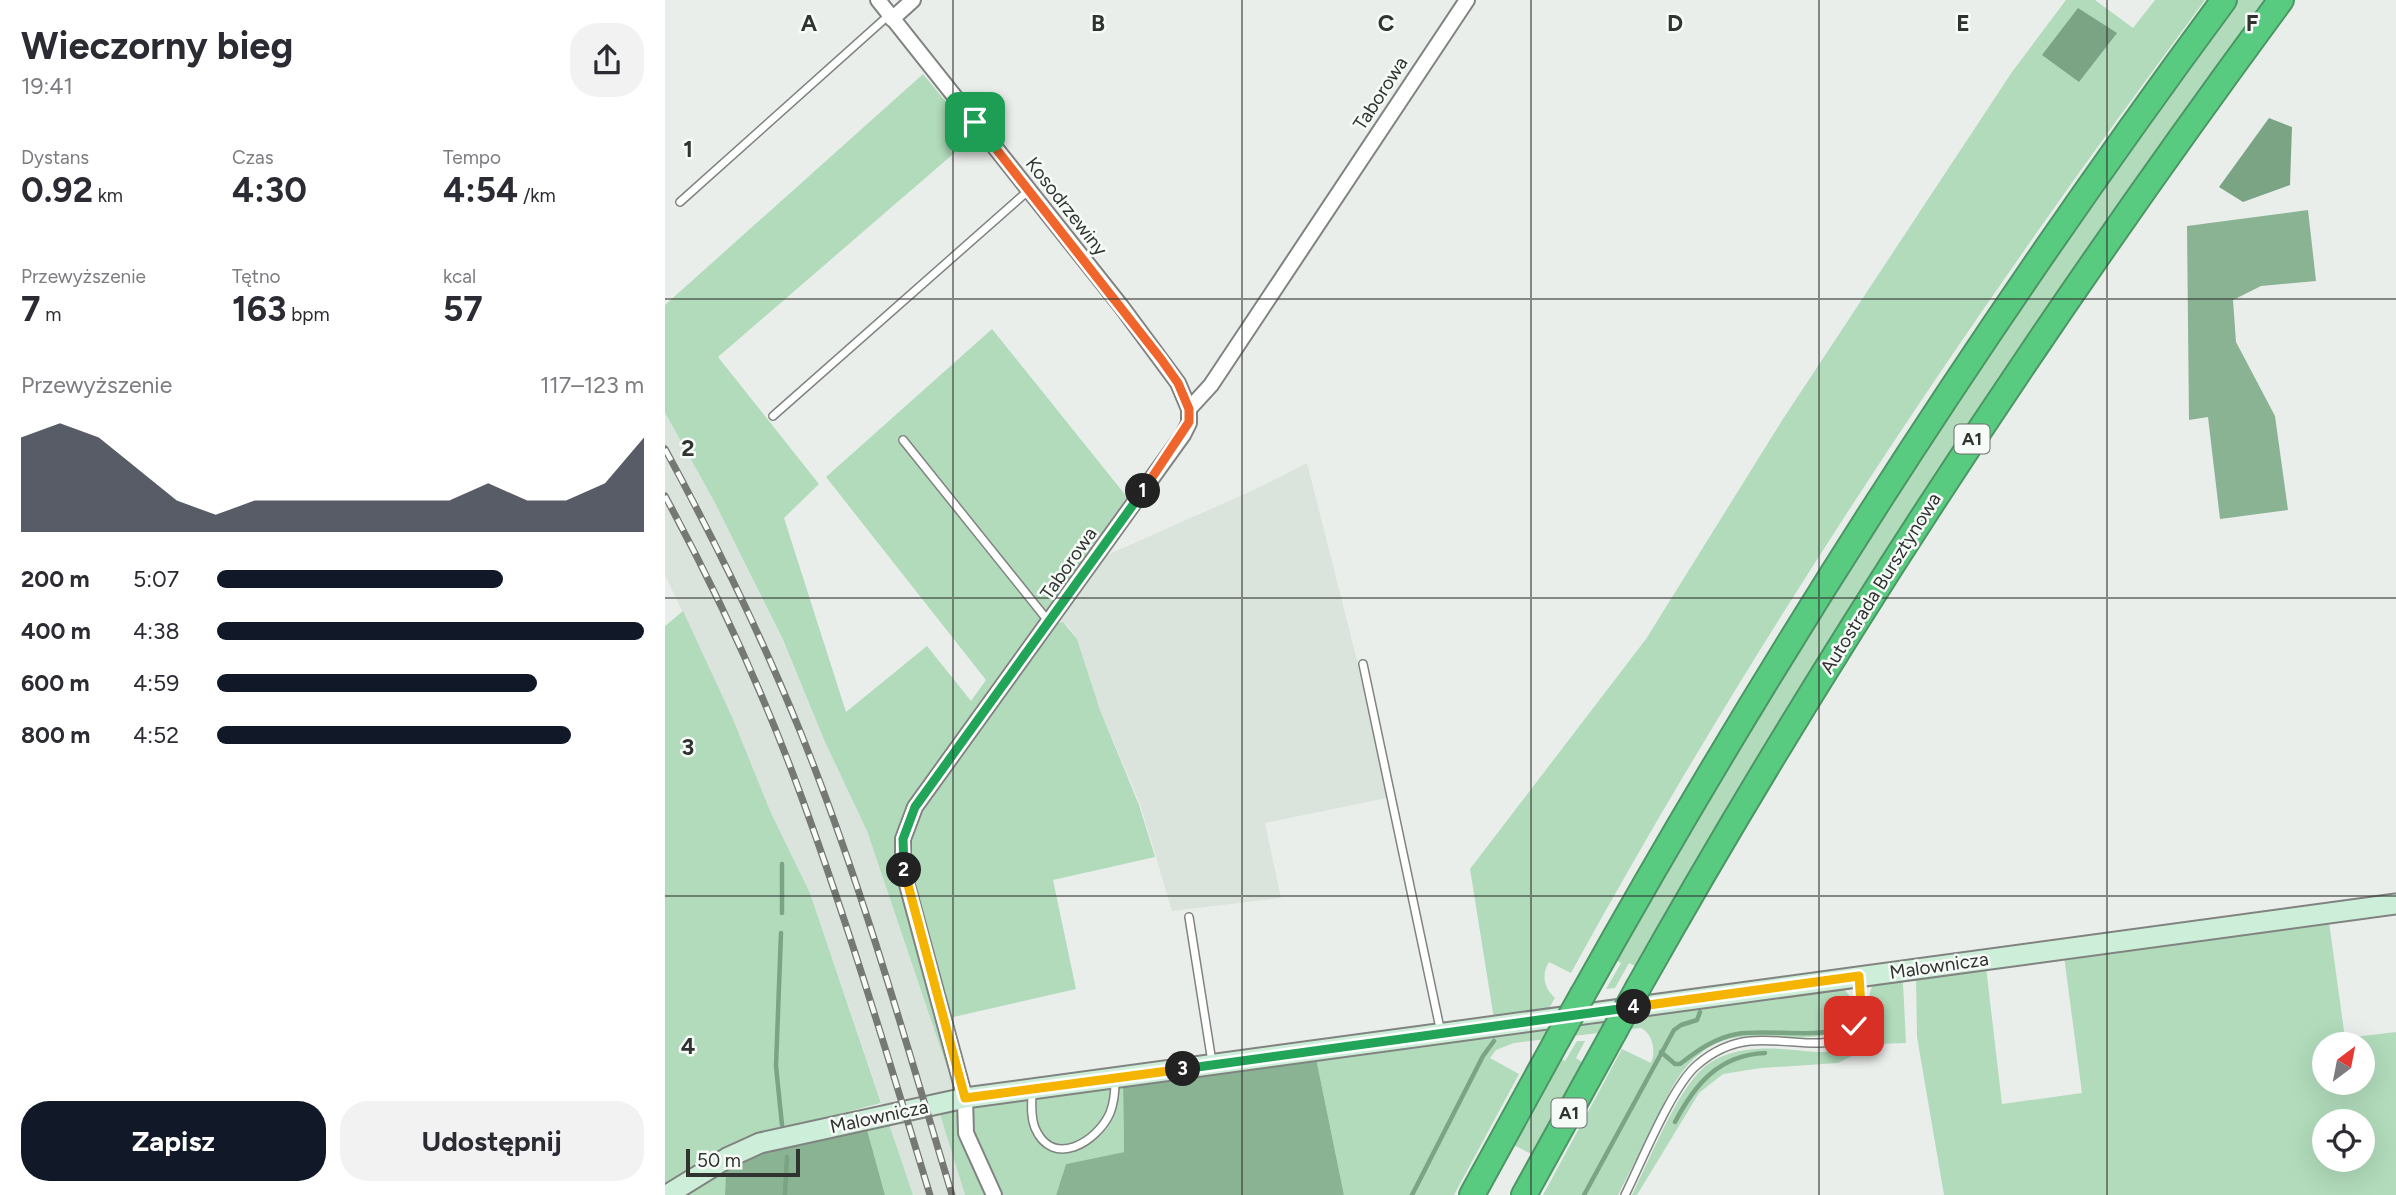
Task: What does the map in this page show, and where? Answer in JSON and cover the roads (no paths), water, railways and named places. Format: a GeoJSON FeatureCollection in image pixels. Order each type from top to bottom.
{"type":"FeatureCollection","features":[{"type":"Feature","properties":{"kind":"highway","name":"A1"},"geometry":{"type":"LineString","coordinates":[[1481,1189],[1503,1137],[1751,703],[1910,450],[2057,232],[2224,0]]}},
{"type":"Feature","properties":{"kind":"highway","name":"Autostrada Bursztynowa"},"geometry":{"type":"LineString","coordinates":[[1524,1195],[1639,986],[1791,724],[1960,457],[2078,281],[2281,0]]}},
{"type":"Feature","properties":{"kind":"street","name":"Kosodrzewiny"},"geometry":{"type":"LineString","coordinates":[[877,0],[1030,190],[1161,359],[1178,383],[1189,409]]}},
{"type":"Feature","properties":{"kind":"street"},"geometry":{"type":"LineString","coordinates":[[890,17],[913,0]]}},
{"type":"Feature","properties":{"kind":"street","name":"Taborowa"},"geometry":{"type":"LineString","coordinates":[[994,1195],[966,1133],[965,1098],[906,881],[903,839],[915,807],[1183,435],[1189,422],[1189,409],[1211,385],[1467,0]]}},
{"type":"Feature","properties":{"kind":"street","name":"Malownicza"},"geometry":{"type":"LineString","coordinates":[[667,1195],[727,1158],[760,1143],[965,1098],[2396,904]]}},
{"type":"Feature","properties":{"kind":"lane"},"geometry":{"type":"LineString","coordinates":[[680,202],[890,17]]}},
{"type":"Feature","properties":{"kind":"lane"},"geometry":{"type":"LineString","coordinates":[[773,416],[1030,190]]}},
{"type":"Feature","properties":{"kind":"lane"},"geometry":{"type":"LineString","coordinates":[[903,440],[1049,622]]}},
{"type":"Feature","properties":{"kind":"lane"},"geometry":{"type":"LineString","coordinates":[[1363,664],[1441,1034]]}},
{"type":"Feature","properties":{"kind":"lane"},"geometry":{"type":"LineString","coordinates":[[1189,917],[1212,1065]]}},
{"type":"Feature","properties":{"kind":"lane"},"geometry":{"type":"LineString","coordinates":[[1625,1195],[1678,1090],[1697,1065],[1713,1053],[1738,1043],[1826,1043],[1843,1037],[1859,1017],[1859,976]]}},
{"type":"Feature","properties":{"kind":"lane"},"geometry":{"type":"LineString","coordinates":[[1032,1089],[1035,1127],[1041,1137],[1062,1150],[1075,1147],[1098,1132],[1112,1107],[1115,1079]]}},
{"type":"Feature","properties":{"kind":"lane"},"geometry":{"type":"LineString","coordinates":[[1514,1195],[1543,1159]]}},
{"type":"Feature","properties":{"kind":"waterway"},"geometry":{"type":"LineString","coordinates":[[782,864],[782,913]]}},
{"type":"Feature","properties":{"kind":"waterway"},"geometry":{"type":"LineString","coordinates":[[781,933],[776,1066],[782,1125]]}},
{"type":"Feature","properties":{"kind":"waterway"},"geometry":{"type":"LineString","coordinates":[[1584,1195],[1674,1030],[1697,1020],[1700,1012]]}},
{"type":"Feature","properties":{"kind":"waterway"},"geometry":{"type":"LineString","coordinates":[[1661,1052],[1675,1064],[1680,1064],[1721,1038],[1747,1033],[1827,1032],[1840,1026],[1848,1013]]}},
{"type":"Feature","properties":{"kind":"waterway"},"geometry":{"type":"LineString","coordinates":[[1412,1195],[1483,1056],[1494,1041]]}},
{"type":"Feature","properties":{"kind":"waterway"},"geometry":{"type":"LineString","coordinates":[[1675,1122],[1691,1095],[1710,1074],[1734,1059],[1765,1053]]}},
{"type":"Feature","properties":{"kind":"waterway"},"geometry":{"type":"LineString","coordinates":[[785,1195],[787,1157]]}},
{"type":"Feature","properties":{"kind":"railway"},"geometry":{"type":"LineString","coordinates":[[665,449],[753,624],[822,788],[881,961],[952,1195]]}},
{"type":"Feature","properties":{"kind":"railway"},"geometry":{"type":"LineString","coordinates":[[665,496],[740,646],[788,762],[853,948],[930,1195]]}}]}
